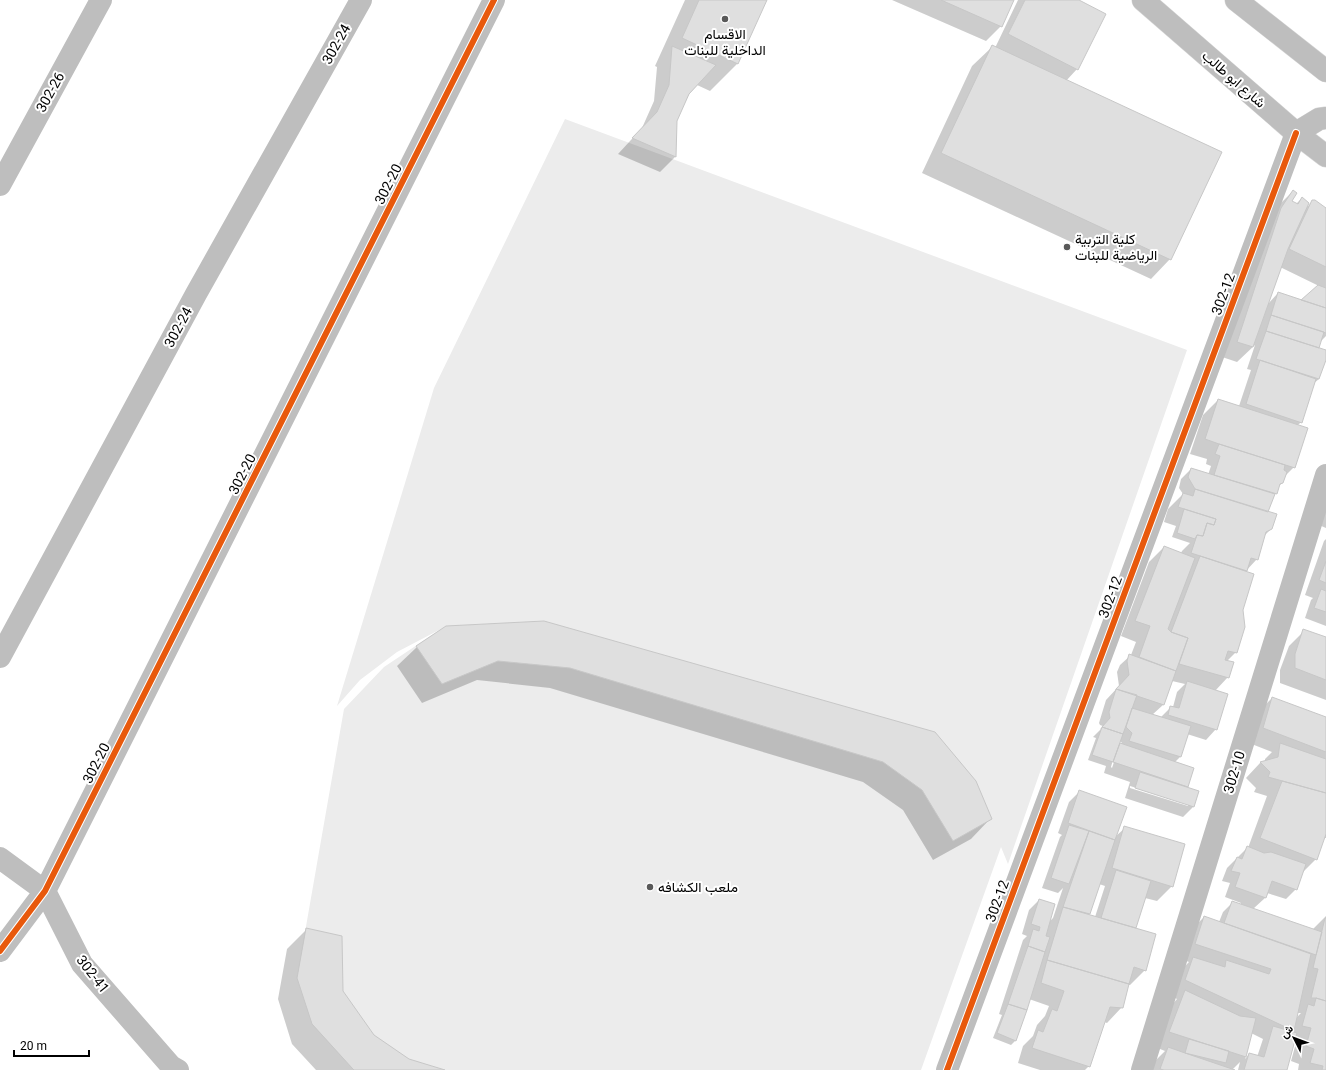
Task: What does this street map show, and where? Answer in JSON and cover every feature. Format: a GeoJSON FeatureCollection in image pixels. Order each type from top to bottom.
{"type":"FeatureCollection","features":[{"type":"Feature","properties":{"kind":"street","name":"302-26"},"geometry":{"type":"LineString","coordinates":[[0,185],[101,0]]}},
{"type":"Feature","properties":{"kind":"street","name":"302-24"},"geometry":{"type":"LineString","coordinates":[[0,657],[196,294],[361,0]]}},
{"type":"Feature","properties":{"kind":"street","name":"302-20"},"geometry":{"type":"LineString","coordinates":[[0,951],[45,891],[494,0]]}},
{"type":"Feature","properties":{"kind":"street","name":"شارع ابو طالب"},"geometry":{"type":"LineString","coordinates":[[1143,0],[1296,134],[1326,156]]}},
{"type":"Feature","properties":{"kind":"street"},"geometry":{"type":"LineString","coordinates":[[1236,0],[1326,71]]}},
{"type":"Feature","properties":{"kind":"street"},"geometry":{"type":"LineString","coordinates":[[1296,134],[1319,119],[1326,118]]}},
{"type":"Feature","properties":{"kind":"street","name":"302-12"},"geometry":{"type":"LineString","coordinates":[[947,1070],[1296,134]]}},
{"type":"Feature","properties":{"kind":"street","name":"302-10"},"geometry":{"type":"LineString","coordinates":[[1142,1070],[1326,475]]}},
{"type":"Feature","properties":{"kind":"street","name":"302-41"},"geometry":{"type":"LineString","coordinates":[[0,858],[45,891],[82,964],[171,1066],[178,1070]]}},
{"type":"Feature","properties":{"kind":"shaded area"},"geometry":{"type":"Polygon","coordinates":[[[565,119],[1187,350],[1008,864],[1001,847],[921,1070],[354,1070],[312,1024],[297,978],[344,709],[384,667],[441,629],[397,652],[360,680],[337,706],[434,388],[565,119]]]}},
{"type":"Feature","properties":{"kind":"building","name":"الاقسام الداخلية للبنات"},"geometry":{"type":"Polygon","coordinates":[[[699,0],[767,0],[738,64],[682,38],[699,0]]]}},
{"type":"Feature","properties":{"kind":"building"},"geometry":{"type":"Polygon","coordinates":[[[941,0],[1014,0],[1002,27],[941,0]]]}},
{"type":"Feature","properties":{"kind":"building"},"geometry":{"type":"Polygon","coordinates":[[[1025,0],[1079,0],[1106,14],[1078,70],[1008,34],[1025,0]]]}},
{"type":"Feature","properties":{"kind":"building"},"geometry":{"type":"Polygon","coordinates":[[[992,45],[1222,152],[1171,260],[941,153],[992,45]]]}},
{"type":"Feature","properties":{"kind":"building"},"geometry":{"type":"Polygon","coordinates":[[[672,46],[716,65],[689,94],[677,121],[676,157],[632,138],[657,112],[669,85],[672,46]]]}},
{"type":"Feature","properties":{"kind":"building"},"geometry":{"type":"Polygon","coordinates":[[[1293,190],[1297,193],[1292,201],[1298,204],[1302,197],[1309,203],[1288,249],[1253,347],[1237,342],[1281,208],[1293,190]]]}},
{"type":"Feature","properties":{"kind":"building"},"geometry":{"type":"Polygon","coordinates":[[[1312,200],[1315,200],[1326,208],[1326,267],[1289,249],[1312,200]]]}},
{"type":"Feature","properties":{"kind":"building"},"geometry":{"type":"Polygon","coordinates":[[[1318,285],[1326,288],[1326,308],[1301,300],[1318,285]]]}},
{"type":"Feature","properties":{"kind":"building"},"geometry":{"type":"Polygon","coordinates":[[[1278,292],[1326,308],[1326,333],[1271,315],[1278,292]]]}},
{"type":"Feature","properties":{"kind":"building"},"geometry":{"type":"Polygon","coordinates":[[[1271,315],[1324,332],[1319,348],[1266,331],[1271,315]]]}},
{"type":"Feature","properties":{"kind":"building"},"geometry":{"type":"Polygon","coordinates":[[[1266,331],[1326,350],[1326,360],[1319,379],[1256,359],[1266,331]]]}},
{"type":"Feature","properties":{"kind":"building"},"geometry":{"type":"Polygon","coordinates":[[[1260,360],[1316,379],[1302,423],[1246,404],[1260,360]]]}},
{"type":"Feature","properties":{"kind":"building"},"geometry":{"type":"Polygon","coordinates":[[[1218,399],[1308,428],[1295,468],[1205,439],[1218,399]]]}},
{"type":"Feature","properties":{"kind":"building"},"geometry":{"type":"Polygon","coordinates":[[[1219,444],[1285,465],[1284,470],[1287,472],[1283,483],[1280,484],[1277,494],[1214,475],[1220,456],[1215,454],[1219,444]]]}},
{"type":"Feature","properties":{"kind":"building"},"geometry":{"type":"Polygon","coordinates":[[[1191,468],[1275,494],[1268,512],[1195,489],[1188,477],[1191,468]]]}},
{"type":"Feature","properties":{"kind":"building"},"geometry":{"type":"Polygon","coordinates":[[[1195,489],[1277,514],[1272,529],[1266,532],[1258,560],[1251,558],[1247,571],[1191,553],[1197,535],[1203,536],[1207,523],[1214,525],[1216,519],[1178,507],[1183,493],[1193,496],[1195,489]]]}},
{"type":"Feature","properties":{"kind":"building"},"geometry":{"type":"Polygon","coordinates":[[[1184,509],[1216,519],[1214,525],[1207,523],[1203,536],[1197,535],[1195,539],[1177,533],[1184,509]]]}},
{"type":"Feature","properties":{"kind":"building"},"geometry":{"type":"Polygon","coordinates":[[[1164,546],[1195,558],[1168,629],[1171,632],[1188,638],[1176,671],[1139,657],[1150,626],[1135,621],[1164,546]]]}},
{"type":"Feature","properties":{"kind":"building"},"geometry":{"type":"Polygon","coordinates":[[[1200,556],[1254,574],[1243,610],[1245,627],[1237,653],[1228,651],[1225,660],[1234,662],[1229,678],[1179,664],[1188,638],[1171,632],[1200,556]]]}},
{"type":"Feature","properties":{"kind":"building"},"geometry":{"type":"Polygon","coordinates":[[[1326,561],[1326,583],[1319,580],[1326,561]]]}},
{"type":"Feature","properties":{"kind":"building"},"geometry":{"type":"Polygon","coordinates":[[[1321,589],[1326,591],[1326,612],[1314,608],[1321,589]]]}},
{"type":"Feature","properties":{"kind":"building"},"geometry":{"type":"Polygon","coordinates":[[[544,621],[935,732],[976,781],[992,819],[953,841],[922,790],[883,762],[570,668],[498,661],[442,684],[416,646],[446,626],[544,621]]]}},
{"type":"Feature","properties":{"kind":"building"},"geometry":{"type":"Polygon","coordinates":[[[1303,629],[1326,637],[1326,680],[1295,668],[1295,654],[1303,629]]]}},
{"type":"Feature","properties":{"kind":"building"},"geometry":{"type":"Polygon","coordinates":[[[1129,654],[1176,671],[1164,705],[1116,689],[1129,675],[1127,661],[1129,654]]]}},
{"type":"Feature","properties":{"kind":"building"},"geometry":{"type":"Polygon","coordinates":[[[1187,681],[1228,694],[1217,730],[1168,715],[1170,706],[1179,708],[1187,681]]]}},
{"type":"Feature","properties":{"kind":"building"},"geometry":{"type":"Polygon","coordinates":[[[1116,689],[1137,695],[1123,734],[1102,727],[1110,718],[1109,712],[1116,689]]]}},
{"type":"Feature","properties":{"kind":"building"},"geometry":{"type":"Polygon","coordinates":[[[1272,697],[1326,717],[1326,752],[1263,728],[1272,697]]]}},
{"type":"Feature","properties":{"kind":"building"},"geometry":{"type":"Polygon","coordinates":[[[1132,708],[1191,726],[1181,757],[1129,741],[1132,733],[1126,727],[1132,708]]]}},
{"type":"Feature","properties":{"kind":"building"},"geometry":{"type":"Polygon","coordinates":[[[1102,727],[1123,734],[1113,762],[1092,755],[1102,727]]]}},
{"type":"Feature","properties":{"kind":"building"},"geometry":{"type":"Polygon","coordinates":[[[1120,743],[1194,768],[1188,787],[1113,762],[1120,743]]]}},
{"type":"Feature","properties":{"kind":"building"},"geometry":{"type":"Polygon","coordinates":[[[1280,743],[1326,759],[1326,793],[1268,777],[1270,772],[1260,762],[1278,757],[1280,743]]]}},
{"type":"Feature","properties":{"kind":"building"},"geometry":{"type":"Polygon","coordinates":[[[1140,772],[1199,791],[1194,807],[1135,788],[1140,772]]]}},
{"type":"Feature","properties":{"kind":"building"},"geometry":{"type":"Polygon","coordinates":[[[1282,781],[1326,793],[1326,834],[1317,860],[1260,838],[1282,781]]]}},
{"type":"Feature","properties":{"kind":"building"},"geometry":{"type":"Polygon","coordinates":[[[1079,790],[1127,807],[1115,840],[1068,823],[1079,790]]]}},
{"type":"Feature","properties":{"kind":"building"},"geometry":{"type":"Polygon","coordinates":[[[1069,825],[1089,831],[1069,884],[1051,878],[1069,825]]]}},
{"type":"Feature","properties":{"kind":"building"},"geometry":{"type":"Polygon","coordinates":[[[1124,826],[1185,844],[1173,887],[1112,868],[1124,826]]]}},
{"type":"Feature","properties":{"kind":"building"},"geometry":{"type":"Polygon","coordinates":[[[1089,831],[1115,840],[1090,914],[1063,907],[1089,831]]]}},
{"type":"Feature","properties":{"kind":"building"},"geometry":{"type":"Polygon","coordinates":[[[1247,846],[1264,853],[1271,852],[1306,864],[1297,890],[1272,881],[1266,898],[1235,887],[1240,873],[1231,871],[1237,857],[1242,859],[1247,846]]]}},
{"type":"Feature","properties":{"kind":"building"},"geometry":{"type":"Polygon","coordinates":[[[1116,870],[1151,881],[1136,928],[1101,918],[1116,870]]]}},
{"type":"Feature","properties":{"kind":"building"},"geometry":{"type":"Polygon","coordinates":[[[1039,899],[1055,904],[1046,936],[1050,937],[1045,952],[1028,946],[1033,929],[1039,931],[1040,927],[1031,924],[1039,899]]]}},
{"type":"Feature","properties":{"kind":"building"},"geometry":{"type":"Polygon","coordinates":[[[1232,901],[1322,932],[1316,955],[1224,923],[1232,901]]]}},
{"type":"Feature","properties":{"kind":"building"},"geometry":{"type":"Polygon","coordinates":[[[1063,907],[1156,934],[1146,971],[1134,967],[1129,984],[1047,960],[1063,907]]]}},
{"type":"Feature","properties":{"kind":"building"},"geometry":{"type":"Polygon","coordinates":[[[1204,916],[1311,954],[1294,1031],[1185,980],[1193,957],[1225,967],[1226,960],[1269,974],[1271,969],[1195,944],[1204,916]]]}},
{"type":"Feature","properties":{"kind":"building"},"geometry":{"type":"Polygon","coordinates":[[[1325,918],[1326,1001],[1311,998],[1318,969],[1313,968],[1325,918]]]}},
{"type":"Feature","properties":{"kind":"building"},"geometry":{"type":"Polygon","coordinates":[[[306,928],[342,936],[343,991],[374,1035],[409,1059],[445,1070],[354,1070],[352,1068],[312,1024],[297,978],[306,928]]]}},
{"type":"Feature","properties":{"kind":"building"},"geometry":{"type":"Polygon","coordinates":[[[1028,946],[1045,952],[1027,1010],[1008,1004],[1028,946]]]}},
{"type":"Feature","properties":{"kind":"building"},"geometry":{"type":"Polygon","coordinates":[[[1047,960],[1129,984],[1123,1008],[1110,1007],[1090,1067],[1032,1048],[1038,1030],[1043,1032],[1052,1009],[1057,1011],[1064,991],[1041,983],[1047,960]]]}},
{"type":"Feature","properties":{"kind":"building"},"geometry":{"type":"Polygon","coordinates":[[[1185,990],[1240,1016],[1256,1018],[1246,1057],[1169,1032],[1185,990]]]}},
{"type":"Feature","properties":{"kind":"building"},"geometry":{"type":"Polygon","coordinates":[[[1316,998],[1326,1001],[1326,1070],[1322,1070],[1323,1066],[1310,1063],[1314,1049],[1306,1046],[1311,1028],[1302,1026],[1308,1004],[1314,1006],[1316,998]]]}},
{"type":"Feature","properties":{"kind":"building"},"geometry":{"type":"Polygon","coordinates":[[[1008,1004],[1027,1010],[1016,1041],[997,1033],[1008,1004]]]}},
{"type":"Feature","properties":{"kind":"building"},"geometry":{"type":"Polygon","coordinates":[[[1273,1026],[1297,1033],[1287,1070],[1244,1070],[1249,1053],[1264,1057],[1273,1026]]]}},
{"type":"Feature","properties":{"kind":"building"},"geometry":{"type":"Polygon","coordinates":[[[1189,1039],[1229,1051],[1226,1063],[1185,1053],[1189,1039]]]}},
{"type":"Feature","properties":{"kind":"building"},"geometry":{"type":"Polygon","coordinates":[[[1168,1047],[1235,1070],[1160,1069],[1168,1047]]]}},
{"type":"Feature","properties":{"kind":"cycle path"},"geometry":{"type":"LineString","coordinates":[[0,951],[45,891],[494,0]]}},
{"type":"Feature","properties":{"kind":"cycle path"},"geometry":{"type":"LineString","coordinates":[[947,1070],[1296,133]]}},
{"type":"Feature","properties":{"kind":"place","name":"الاقسام الداخلية للبنات"},"geometry":{"type":"Point","coordinates":[725,19]}},
{"type":"Feature","properties":{"kind":"place","name":"كلية التربية الرياضية للبنات"},"geometry":{"type":"Point","coordinates":[1067,247]}},
{"type":"Feature","properties":{"kind":"place","name":"ملعب الكشافه"},"geometry":{"type":"Point","coordinates":[650,887]}}]}
